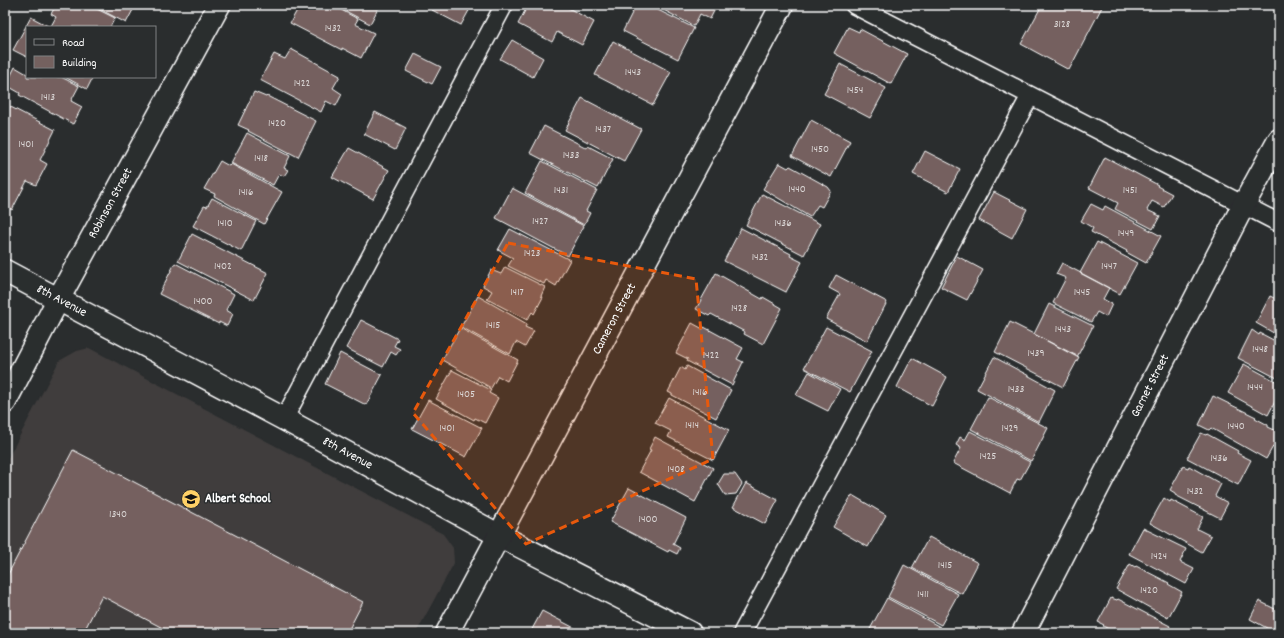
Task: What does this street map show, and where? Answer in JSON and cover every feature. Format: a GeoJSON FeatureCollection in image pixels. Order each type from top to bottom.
{"type":"FeatureCollection","features":[{"type":"Feature","properties":{"kind":"street","name":"Robinson Street"},"geometry":{"type":"LineString","coordinates":[[5,402],[59,298],[219,5]]}},
{"type":"Feature","properties":{"kind":"street","name":"Cameron Street"},"geometry":{"type":"LineString","coordinates":[[447,633],[782,5]]}},
{"type":"Feature","properties":{"kind":"street","name":"Garnet Street"},"geometry":{"type":"LineString","coordinates":[[1023,633],[1244,204],[1279,140]]}},
{"type":"Feature","properties":{"kind":"street","name":"8th Avenue"},"geometry":{"type":"LineString","coordinates":[[5,271],[59,298],[284,418],[500,536],[690,633]]}},
{"type":"Feature","properties":{"kind":"lane"},"geometry":{"type":"LineString","coordinates":[[284,418],[504,5]]}},
{"type":"Feature","properties":{"kind":"lane"},"geometry":{"type":"LineString","coordinates":[[854,5],[1279,223]]}},
{"type":"Feature","properties":{"kind":"lane"},"geometry":{"type":"LineString","coordinates":[[742,633],[1030,96]]}},
{"type":"Feature","properties":{"kind":"highlighted area"},"geometry":{"type":"Polygon","coordinates":[[[508,243],[696,279],[713,459],[526,544],[413,413],[508,243]]]}},
{"type":"Feature","properties":{"kind":"shaded area","name":"Albert School"},"geometry":{"type":"Polygon","coordinates":[[[89,348],[443,534],[453,548],[454,563],[416,633],[5,633],[5,464],[59,361],[77,351],[89,348]]]}},
{"type":"Feature","properties":{"kind":"building"},"geometry":{"type":"Polygon","coordinates":[[[56,5],[89,5],[115,18],[111,26],[51,26],[56,17],[51,14],[56,5]]]}},
{"type":"Feature","properties":{"kind":"building"},"geometry":{"type":"Polygon","coordinates":[[[92,5],[133,5],[135,6],[126,23],[92,5]]]}},
{"type":"Feature","properties":{"kind":"building"},"geometry":{"type":"Polygon","coordinates":[[[300,5],[332,5],[358,19],[355,24],[374,33],[361,58],[342,48],[342,50],[290,23],[300,5]]]}},
{"type":"Feature","properties":{"kind":"building"},"geometry":{"type":"Polygon","coordinates":[[[334,5],[380,5],[370,24],[334,5]]]}},
{"type":"Feature","properties":{"kind":"building"},"geometry":{"type":"Polygon","coordinates":[[[435,5],[472,5],[461,25],[432,10],[435,5]]]}},
{"type":"Feature","properties":{"kind":"building"},"geometry":{"type":"Polygon","coordinates":[[[528,5],[563,5],[594,22],[582,45],[557,32],[552,42],[518,24],[528,5]]]}},
{"type":"Feature","properties":{"kind":"building"},"geometry":{"type":"Polygon","coordinates":[[[636,5],[648,5],[694,28],[678,59],[623,31],[636,5]]]}},
{"type":"Feature","properties":{"kind":"building"},"geometry":{"type":"Polygon","coordinates":[[[654,5],[717,5],[710,19],[700,14],[694,26],[654,5]]]}},
{"type":"Feature","properties":{"kind":"building"},"geometry":{"type":"Polygon","coordinates":[[[1042,5],[1103,5],[1069,70],[1021,44],[1042,5]]]}},
{"type":"Feature","properties":{"kind":"building"},"geometry":{"type":"Polygon","coordinates":[[[31,17],[48,26],[26,26],[31,17]]]}},
{"type":"Feature","properties":{"kind":"building"},"geometry":{"type":"Polygon","coordinates":[[[26,26],[26,56],[13,50],[26,26]]]}},
{"type":"Feature","properties":{"kind":"building"},"geometry":{"type":"Polygon","coordinates":[[[848,27],[859,32],[860,29],[907,54],[891,84],[834,53],[848,27]]]}},
{"type":"Feature","properties":{"kind":"building"},"geometry":{"type":"Polygon","coordinates":[[[512,40],[543,58],[533,77],[500,59],[512,40]]]}},
{"type":"Feature","properties":{"kind":"building"},"geometry":{"type":"Polygon","coordinates":[[[613,41],[671,72],[653,105],[595,75],[613,41]]]}},
{"type":"Feature","properties":{"kind":"building"},"geometry":{"type":"Polygon","coordinates":[[[291,49],[340,76],[333,88],[342,94],[336,106],[326,101],[321,112],[260,80],[274,54],[285,59],[291,49]]]}},
{"type":"Feature","properties":{"kind":"building"},"geometry":{"type":"Polygon","coordinates":[[[415,54],[441,67],[432,84],[406,71],[415,54]]]}},
{"type":"Feature","properties":{"kind":"building"},"geometry":{"type":"Polygon","coordinates":[[[840,64],[886,88],[870,118],[824,94],[840,64]]]}},
{"type":"Feature","properties":{"kind":"building"},"geometry":{"type":"Polygon","coordinates":[[[15,67],[26,73],[26,78],[63,78],[79,86],[71,101],[82,107],[73,124],[19,95],[20,93],[6,85],[15,67]]]}},
{"type":"Feature","properties":{"kind":"building"},"geometry":{"type":"Polygon","coordinates":[[[67,78],[92,78],[87,89],[67,78]]]}},
{"type":"Feature","properties":{"kind":"building"},"geometry":{"type":"Polygon","coordinates":[[[254,92],[266,97],[267,96],[316,121],[298,157],[238,125],[254,92]]]}},
{"type":"Feature","properties":{"kind":"building"},"geometry":{"type":"Polygon","coordinates":[[[582,98],[641,129],[624,161],[565,130],[582,98]]]}},
{"type":"Feature","properties":{"kind":"building"},"geometry":{"type":"Polygon","coordinates":[[[5,104],[55,130],[40,160],[47,164],[36,185],[27,181],[12,210],[5,206],[5,104]]]}},
{"type":"Feature","properties":{"kind":"building"},"geometry":{"type":"Polygon","coordinates":[[[375,112],[406,128],[395,150],[364,134],[375,112]]]}},
{"type":"Feature","properties":{"kind":"building"},"geometry":{"type":"Polygon","coordinates":[[[811,120],[850,141],[831,177],[792,156],[811,120]]]}},
{"type":"Feature","properties":{"kind":"building"},"geometry":{"type":"Polygon","coordinates":[[[544,126],[587,148],[588,146],[613,159],[598,188],[530,153],[544,126]]]}},
{"type":"Feature","properties":{"kind":"building"},"geometry":{"type":"Polygon","coordinates":[[[247,133],[290,156],[284,168],[288,170],[284,176],[279,174],[273,185],[231,163],[247,133]]]}},
{"type":"Feature","properties":{"kind":"building"},"geometry":{"type":"Polygon","coordinates":[[[349,148],[389,170],[373,199],[332,177],[349,148]]]}},
{"type":"Feature","properties":{"kind":"building"},"geometry":{"type":"Polygon","coordinates":[[[925,151],[960,169],[948,192],[913,174],[925,151]]]}},
{"type":"Feature","properties":{"kind":"building"},"geometry":{"type":"Polygon","coordinates":[[[1105,157],[1172,194],[1164,207],[1152,201],[1147,210],[1160,216],[1153,229],[1115,209],[1118,203],[1089,188],[1105,157]]]}},
{"type":"Feature","properties":{"kind":"building"},"geometry":{"type":"Polygon","coordinates":[[[220,161],[229,166],[231,164],[282,192],[264,224],[214,196],[215,194],[204,189],[220,161]]]}},
{"type":"Feature","properties":{"kind":"building"},"geometry":{"type":"Polygon","coordinates":[[[542,161],[597,190],[586,211],[590,213],[584,225],[525,193],[542,161]]]}},
{"type":"Feature","properties":{"kind":"building"},"geometry":{"type":"Polygon","coordinates":[[[779,163],[788,168],[790,166],[828,187],[831,191],[822,207],[818,205],[810,217],[763,189],[779,163]]]}},
{"type":"Feature","properties":{"kind":"building"},"geometry":{"type":"Polygon","coordinates":[[[512,188],[584,226],[568,256],[496,218],[512,188]]]}},
{"type":"Feature","properties":{"kind":"building"},"geometry":{"type":"Polygon","coordinates":[[[994,192],[1027,209],[1012,238],[979,220],[994,192]]]}},
{"type":"Feature","properties":{"kind":"building"},"geometry":{"type":"Polygon","coordinates":[[[762,194],[820,224],[804,255],[746,225],[762,194]]]}},
{"type":"Feature","properties":{"kind":"building"},"geometry":{"type":"Polygon","coordinates":[[[212,198],[256,221],[241,251],[193,226],[204,206],[207,207],[212,198]]]}},
{"type":"Feature","properties":{"kind":"building"},"geometry":{"type":"Polygon","coordinates":[[[1091,204],[1103,210],[1105,206],[1161,236],[1146,263],[1091,232],[1093,228],[1081,221],[1091,204]]]}},
{"type":"Feature","properties":{"kind":"building"},"geometry":{"type":"Polygon","coordinates":[[[741,228],[791,254],[790,256],[802,262],[786,292],[724,261],[741,228]]]}},
{"type":"Feature","properties":{"kind":"building"},"geometry":{"type":"Polygon","coordinates":[[[510,229],[570,260],[556,286],[546,280],[544,284],[508,266],[513,258],[498,250],[510,229]]]}},
{"type":"Feature","properties":{"kind":"building"},"geometry":{"type":"Polygon","coordinates":[[[192,234],[268,273],[254,300],[178,261],[192,234]]]}},
{"type":"Feature","properties":{"kind":"building"},"geometry":{"type":"Polygon","coordinates":[[[1097,242],[1137,263],[1120,294],[1080,273],[1097,242]]]}},
{"type":"Feature","properties":{"kind":"building"},"geometry":{"type":"Polygon","coordinates":[[[957,256],[983,270],[967,300],[941,287],[957,256]]]}},
{"type":"Feature","properties":{"kind":"building"},"geometry":{"type":"Polygon","coordinates":[[[175,263],[234,294],[226,310],[233,314],[227,326],[219,322],[219,324],[159,294],[175,263]]]}},
{"type":"Feature","properties":{"kind":"building"},"geometry":{"type":"Polygon","coordinates":[[[1062,263],[1109,288],[1103,299],[1112,304],[1106,317],[1097,312],[1091,322],[1053,303],[1066,278],[1056,274],[1062,263]]]}},
{"type":"Feature","properties":{"kind":"building"},"geometry":{"type":"Polygon","coordinates":[[[505,267],[545,287],[541,296],[543,297],[534,314],[532,312],[527,320],[487,299],[492,291],[483,286],[491,270],[501,274],[505,267]]]}},
{"type":"Feature","properties":{"kind":"building"},"geometry":{"type":"Polygon","coordinates":[[[716,273],[762,299],[763,297],[782,308],[763,344],[744,334],[745,332],[711,314],[709,316],[696,309],[716,273]]]}},
{"type":"Feature","properties":{"kind":"building"},"geometry":{"type":"Polygon","coordinates":[[[836,275],[887,302],[867,341],[826,319],[840,294],[829,288],[836,275]]]}},
{"type":"Feature","properties":{"kind":"building"},"geometry":{"type":"Polygon","coordinates":[[[478,296],[527,324],[525,327],[534,331],[525,347],[516,342],[510,354],[461,327],[478,296]]]}},
{"type":"Feature","properties":{"kind":"building"},"geometry":{"type":"Polygon","coordinates":[[[1270,296],[1278,300],[1279,298],[1279,336],[1256,323],[1270,296]]]}},
{"type":"Feature","properties":{"kind":"building"},"geometry":{"type":"Polygon","coordinates":[[[1049,304],[1093,326],[1077,357],[1034,334],[1049,304]]]}},
{"type":"Feature","properties":{"kind":"building"},"geometry":{"type":"Polygon","coordinates":[[[361,320],[398,339],[394,346],[400,349],[396,355],[391,352],[383,367],[346,348],[361,320]]]}},
{"type":"Feature","properties":{"kind":"building"},"geometry":{"type":"Polygon","coordinates":[[[1010,322],[1079,357],[1063,387],[995,352],[1010,322]]]}},
{"type":"Feature","properties":{"kind":"building"},"geometry":{"type":"Polygon","coordinates":[[[692,323],[703,329],[704,327],[743,348],[737,359],[743,362],[732,385],[687,361],[688,359],[676,353],[692,323]]]}},
{"type":"Feature","properties":{"kind":"building"},"geometry":{"type":"Polygon","coordinates":[[[826,327],[872,351],[850,392],[804,368],[826,327]]]}},
{"type":"Feature","properties":{"kind":"building"},"geometry":{"type":"Polygon","coordinates":[[[460,328],[518,360],[507,381],[498,376],[491,388],[442,360],[460,328]]]}},
{"type":"Feature","properties":{"kind":"building"},"geometry":{"type":"Polygon","coordinates":[[[1252,330],[1259,335],[1260,333],[1279,343],[1279,379],[1238,358],[1252,330]]]}},
{"type":"Feature","properties":{"kind":"building"},"geometry":{"type":"Polygon","coordinates":[[[340,353],[382,375],[366,405],[325,384],[340,353]]]}},
{"type":"Feature","properties":{"kind":"building"},"geometry":{"type":"Polygon","coordinates":[[[994,357],[1055,390],[1039,422],[977,389],[994,357]]]}},
{"type":"Feature","properties":{"kind":"building"},"geometry":{"type":"Polygon","coordinates":[[[912,358],[947,377],[932,406],[897,387],[912,358]]]}},
{"type":"Feature","properties":{"kind":"building"},"geometry":{"type":"Polygon","coordinates":[[[1244,364],[1279,383],[1279,394],[1268,415],[1228,393],[1244,364]]]}},
{"type":"Feature","properties":{"kind":"building"},"geometry":{"type":"Polygon","coordinates":[[[687,366],[731,390],[716,418],[668,392],[681,367],[685,370],[687,366]]]}},
{"type":"Feature","properties":{"kind":"building"},"geometry":{"type":"Polygon","coordinates":[[[452,370],[491,390],[489,393],[498,398],[485,423],[475,418],[474,420],[436,399],[452,370]]]}},
{"type":"Feature","properties":{"kind":"building"},"geometry":{"type":"Polygon","coordinates":[[[809,372],[840,389],[828,411],[796,395],[809,372]]]}},
{"type":"Feature","properties":{"kind":"building"},"geometry":{"type":"Polygon","coordinates":[[[1213,396],[1256,417],[1255,418],[1268,425],[1268,427],[1279,432],[1279,436],[1266,459],[1211,428],[1209,430],[1199,425],[1213,396]]]}},
{"type":"Feature","properties":{"kind":"building"},"geometry":{"type":"Polygon","coordinates":[[[988,397],[1048,428],[1031,461],[971,429],[988,397]]]}},
{"type":"Feature","properties":{"kind":"building"},"geometry":{"type":"Polygon","coordinates":[[[669,398],[729,430],[713,460],[668,437],[671,431],[655,423],[669,398]]]}},
{"type":"Feature","properties":{"kind":"building"},"geometry":{"type":"Polygon","coordinates":[[[428,400],[482,428],[466,457],[412,429],[428,400]]]}},
{"type":"Feature","properties":{"kind":"building"},"geometry":{"type":"Polygon","coordinates":[[[970,431],[1030,462],[1020,480],[1017,479],[1010,493],[953,463],[961,448],[956,445],[960,437],[965,440],[970,431]]]}},
{"type":"Feature","properties":{"kind":"building"},"geometry":{"type":"Polygon","coordinates":[[[1201,433],[1207,434],[1251,460],[1238,485],[1187,458],[1201,433]]]}},
{"type":"Feature","properties":{"kind":"building"},"geometry":{"type":"Polygon","coordinates":[[[655,437],[713,468],[695,502],[639,472],[651,450],[649,449],[655,437]]]}},
{"type":"Feature","properties":{"kind":"building"},"geometry":{"type":"Polygon","coordinates":[[[73,450],[363,602],[347,633],[172,633],[102,596],[83,633],[5,633],[5,580],[73,450]]]}},
{"type":"Feature","properties":{"kind":"building"},"geometry":{"type":"Polygon","coordinates":[[[1183,466],[1188,468],[1189,466],[1221,484],[1215,496],[1228,503],[1220,518],[1175,495],[1175,493],[1170,490],[1183,466]]]}},
{"type":"Feature","properties":{"kind":"building"},"geometry":{"type":"Polygon","coordinates":[[[724,474],[735,474],[742,484],[736,494],[725,495],[718,484],[724,474]]]}},
{"type":"Feature","properties":{"kind":"building"},"geometry":{"type":"Polygon","coordinates":[[[746,483],[778,500],[765,524],[733,507],[746,483]]]}},
{"type":"Feature","properties":{"kind":"building"},"geometry":{"type":"Polygon","coordinates":[[[629,488],[686,518],[673,544],[680,548],[677,554],[669,550],[668,552],[610,522],[629,488]]]}},
{"type":"Feature","properties":{"kind":"building"},"geometry":{"type":"Polygon","coordinates":[[[852,495],[886,515],[868,547],[833,527],[852,495]]]}},
{"type":"Feature","properties":{"kind":"building"},"geometry":{"type":"Polygon","coordinates":[[[1164,498],[1170,502],[1171,500],[1203,517],[1197,529],[1211,536],[1202,552],[1150,523],[1164,498]]]}},
{"type":"Feature","properties":{"kind":"building"},"geometry":{"type":"Polygon","coordinates":[[[1143,528],[1186,549],[1180,562],[1194,569],[1186,584],[1129,554],[1143,528]]]}},
{"type":"Feature","properties":{"kind":"building"},"geometry":{"type":"Polygon","coordinates":[[[929,537],[978,563],[962,594],[912,568],[929,537]]]}},
{"type":"Feature","properties":{"kind":"building"},"geometry":{"type":"Polygon","coordinates":[[[1130,564],[1169,583],[1168,584],[1182,592],[1168,618],[1116,589],[1130,564]]]}},
{"type":"Feature","properties":{"kind":"building"},"geometry":{"type":"Polygon","coordinates":[[[904,565],[958,594],[941,625],[888,597],[904,565]]]}},
{"type":"Feature","properties":{"kind":"building"},"geometry":{"type":"Polygon","coordinates":[[[887,598],[940,627],[937,633],[872,633],[869,631],[887,598]]]}},
{"type":"Feature","properties":{"kind":"building"},"geometry":{"type":"Polygon","coordinates":[[[1111,598],[1118,599],[1170,626],[1167,633],[1116,633],[1103,626],[1104,625],[1098,622],[1111,598]]]}},
{"type":"Feature","properties":{"kind":"building"},"geometry":{"type":"Polygon","coordinates":[[[1259,601],[1279,611],[1279,628],[1276,633],[1250,619],[1259,601]]]}},
{"type":"Feature","properties":{"kind":"building"},"geometry":{"type":"Polygon","coordinates":[[[542,611],[584,633],[530,633],[542,611]]]}},
{"type":"Feature","properties":{"kind":"place","name":"Albert School"},"geometry":{"type":"Point","coordinates":[191,499]}}]}
